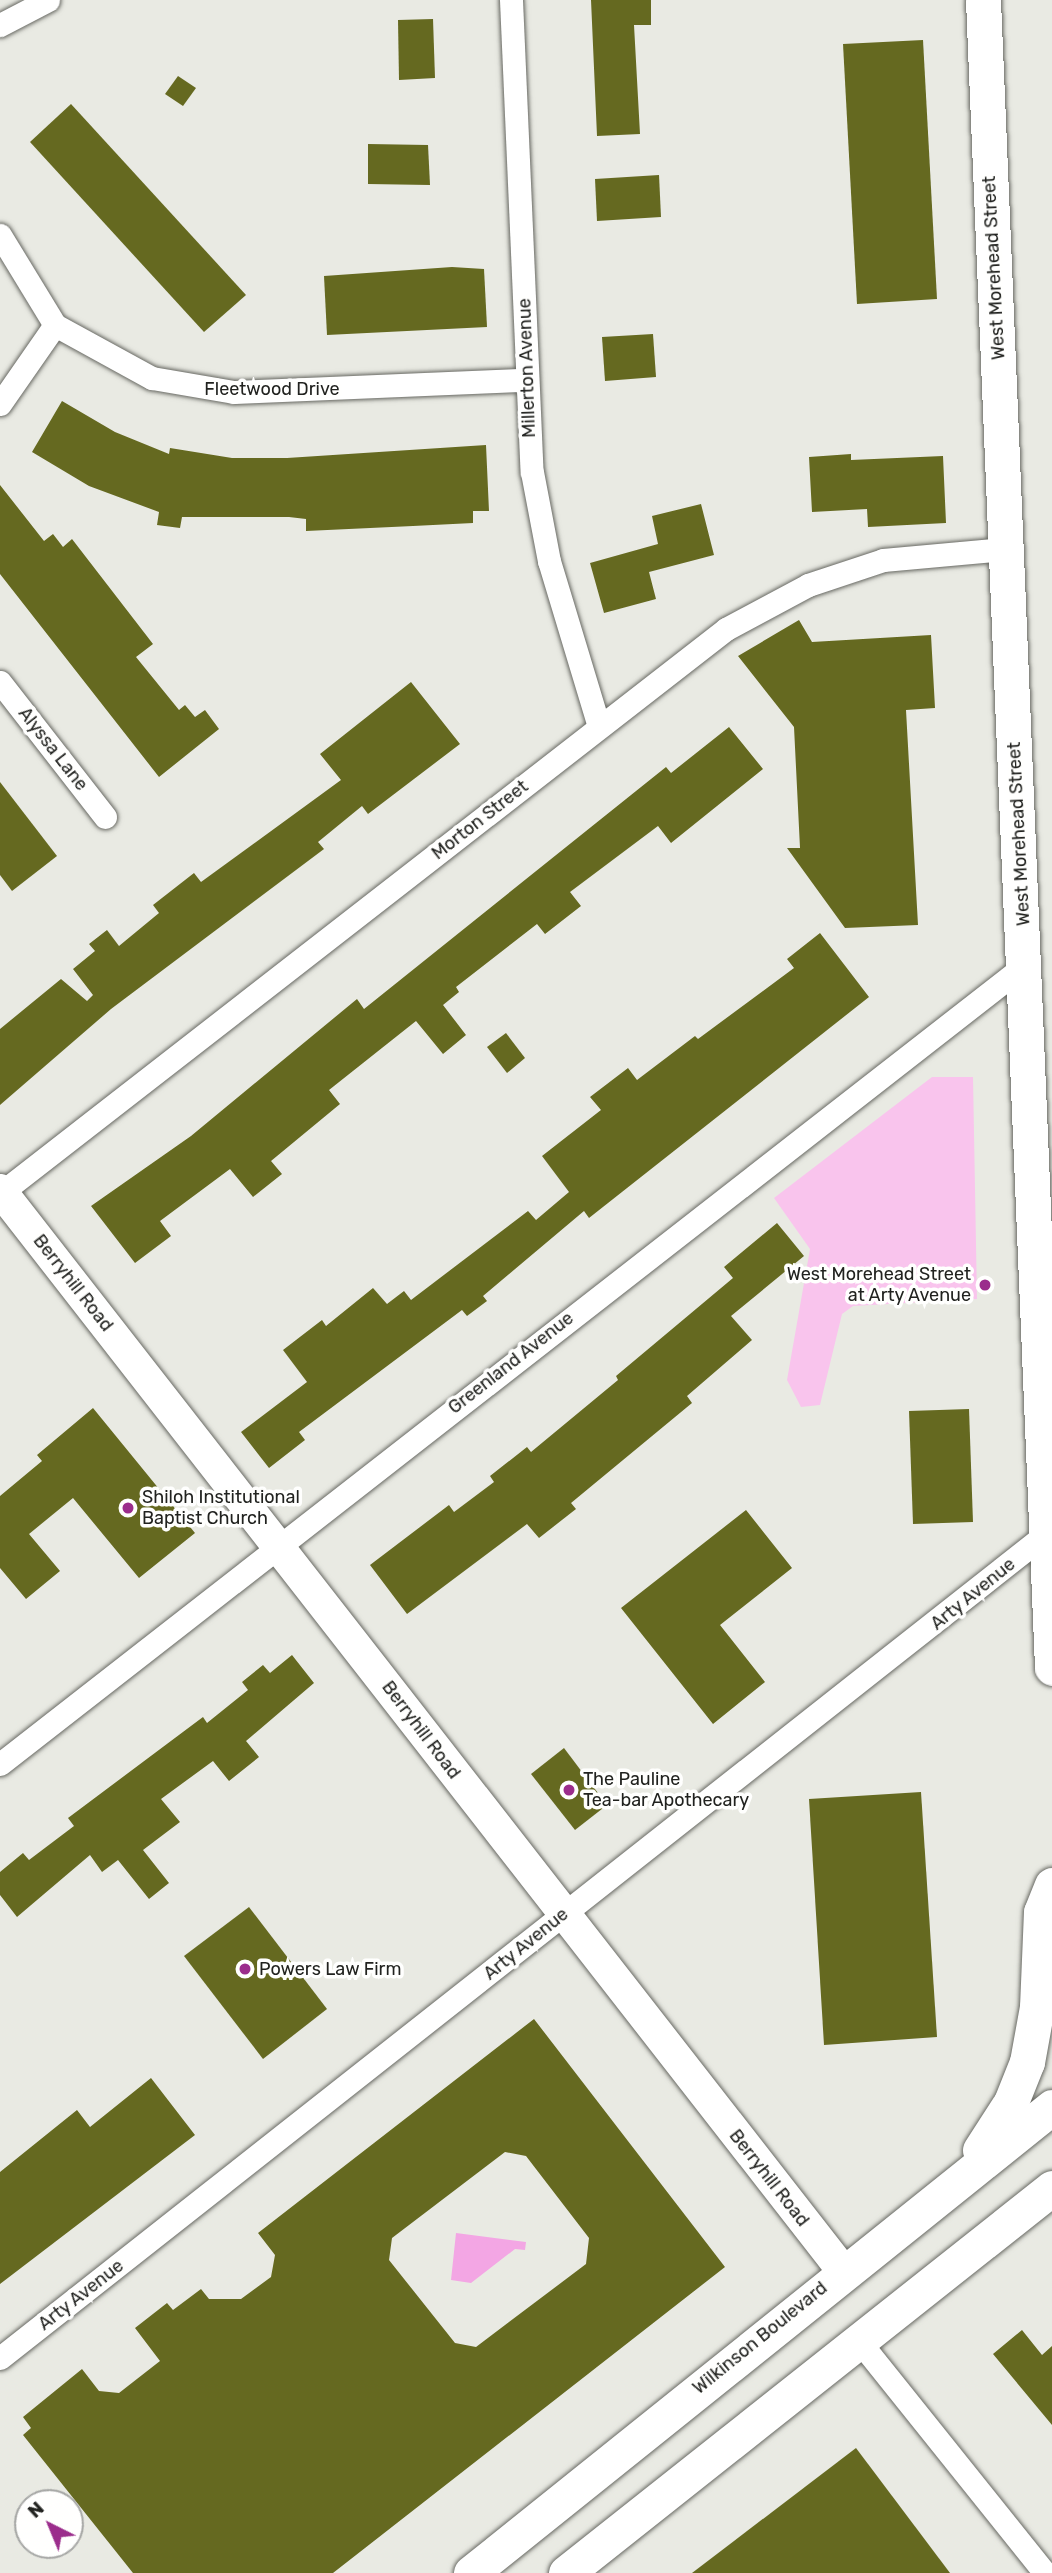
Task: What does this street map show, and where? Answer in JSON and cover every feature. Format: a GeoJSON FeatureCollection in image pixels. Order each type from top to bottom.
{"type":"FeatureCollection","features":[{"type":"Feature","properties":{"kind":"main road","name":"West Morehead Street"},"geometry":{"type":"LineString","coordinates":[[983,0],[1049,1532],[1052,1668]]}},
{"type":"Feature","properties":{"kind":"main road"},"geometry":{"type":"LineString","coordinates":[[937,2197],[987,2141],[1020,2084],[1034,2026],[1041,1912],[1052,1885]]}},
{"type":"Feature","properties":{"kind":"main road","name":"Wilkinson Boulevard"},"geometry":{"type":"LineString","coordinates":[[471,2573],[843,2271],[1052,2107]]}},
{"type":"Feature","properties":{"kind":"main road"},"geometry":{"type":"LineString","coordinates":[[576,2570],[1052,2188]]}},
{"type":"Feature","properties":{"kind":"street"},"geometry":{"type":"LineString","coordinates":[[0,25],[48,0]]}},
{"type":"Feature","properties":{"kind":"street","name":"Millerton Avenue"},"geometry":{"type":"LineString","coordinates":[[511,0],[532,472],[549,561],[599,727]]}},
{"type":"Feature","properties":{"kind":"street","name":"Fleetwood Drive"},"geometry":{"type":"LineString","coordinates":[[0,235],[55,325],[108,358],[193,388],[318,390],[526,380]]}},
{"type":"Feature","properties":{"kind":"street"},"geometry":{"type":"LineString","coordinates":[[0,404],[55,325]]}},
{"type":"Feature","properties":{"kind":"street","name":"Morton Street"},"geometry":{"type":"LineString","coordinates":[[1,1191],[726,629],[808,585],[883,560],[1005,549]]}},
{"type":"Feature","properties":{"kind":"street","name":"Alyssa Lane"},"geometry":{"type":"LineString","coordinates":[[0,682],[105,817]]}},
{"type":"Feature","properties":{"kind":"street","name":"Greenland Avenue"},"geometry":{"type":"LineString","coordinates":[[0,1764],[1025,965]]}},
{"type":"Feature","properties":{"kind":"street","name":"Berryhill Road"},"geometry":{"type":"LineString","coordinates":[[1,1191],[280,1545],[562,1915],[843,2271]]}},
{"type":"Feature","properties":{"kind":"street","name":"Arty Avenue"},"geometry":{"type":"LineString","coordinates":[[0,2358],[1049,1532]]}},
{"type":"Feature","properties":{"kind":"street"},"geometry":{"type":"LineString","coordinates":[[859,2341],[1045,2573]]}},
{"type":"Feature","properties":{"kind":"shaded area"},"geometry":{"type":"Polygon","coordinates":[[[932,1077],[973,1077],[977,1299],[853,1306],[842,1314],[820,1405],[801,1407],[787,1380],[810,1249],[774,1198],[932,1077]]]}},
{"type":"Feature","properties":{"kind":"shaded area"},"geometry":{"type":"Polygon","coordinates":[[[456,2233],[526,2242],[525,2250],[515,2249],[471,2283],[451,2280],[456,2233]]]}},
{"type":"Feature","properties":{"kind":"building"},"geometry":{"type":"Polygon","coordinates":[[[591,0],[651,0],[651,25],[634,25],[640,134],[597,136],[591,0]]]}},
{"type":"Feature","properties":{"kind":"building"},"geometry":{"type":"Polygon","coordinates":[[[433,19],[435,78],[399,80],[398,20],[433,19]]]}},
{"type":"Feature","properties":{"kind":"building"},"geometry":{"type":"Polygon","coordinates":[[[923,40],[937,299],[857,304],[843,44],[923,40]]]}},
{"type":"Feature","properties":{"kind":"building"},"geometry":{"type":"Polygon","coordinates":[[[178,76],[196,88],[183,106],[165,94],[178,76]]]}},
{"type":"Feature","properties":{"kind":"building"},"geometry":{"type":"Polygon","coordinates":[[[71,104],[246,295],[204,332],[30,142],[71,104]]]}},
{"type":"Feature","properties":{"kind":"building"},"geometry":{"type":"Polygon","coordinates":[[[368,144],[428,145],[430,185],[368,184],[368,144]]]}},
{"type":"Feature","properties":{"kind":"building"},"geometry":{"type":"Polygon","coordinates":[[[659,175],[661,217],[597,221],[595,179],[659,175]]]}},
{"type":"Feature","properties":{"kind":"building"},"geometry":{"type":"Polygon","coordinates":[[[452,267],[484,269],[487,327],[327,335],[324,276],[452,267]]]}},
{"type":"Feature","properties":{"kind":"building"},"geometry":{"type":"Polygon","coordinates":[[[653,334],[656,377],[605,381],[602,337],[653,334]]]}},
{"type":"Feature","properties":{"kind":"building"},"geometry":{"type":"Polygon","coordinates":[[[62,401],[115,432],[169,454],[170,448],[232,458],[287,458],[486,445],[489,511],[473,511],[473,523],[306,531],[306,519],[289,517],[182,517],[180,528],[157,525],[159,512],[89,486],[32,452],[62,401]]]}},
{"type":"Feature","properties":{"kind":"building"},"geometry":{"type":"Polygon","coordinates":[[[851,454],[851,460],[943,456],[946,523],[868,527],[867,509],[812,512],[809,457],[851,454]]]}},
{"type":"Feature","properties":{"kind":"building"},"geometry":{"type":"Polygon","coordinates":[[[0,485],[44,541],[53,534],[63,547],[72,539],[153,644],[136,657],[179,710],[185,705],[195,717],[205,710],[219,729],[159,777],[0,574],[0,485]]]}},
{"type":"Feature","properties":{"kind":"building"},"geometry":{"type":"Polygon","coordinates":[[[701,504],[714,555],[649,572],[656,599],[604,613],[590,563],[658,544],[652,516],[701,504]]]}},
{"type":"Feature","properties":{"kind":"building"},"geometry":{"type":"Polygon","coordinates":[[[799,620],[812,642],[931,635],[935,708],[906,710],[918,925],[845,928],[787,848],[800,848],[794,727],[738,656],[799,620]]]}},
{"type":"Feature","properties":{"kind":"building"},"geometry":{"type":"Polygon","coordinates":[[[411,682],[460,744],[368,814],[362,806],[318,842],[324,849],[111,1009],[0,1105],[0,1029],[61,979],[87,1001],[93,995],[73,969],[95,951],[89,944],[107,930],[119,946],[159,913],[153,905],[194,873],[201,882],[341,780],[320,754],[411,682]]]}},
{"type":"Feature","properties":{"kind":"building"},"geometry":{"type":"Polygon","coordinates":[[[729,727],[763,769],[671,843],[658,826],[570,892],[581,906],[545,934],[537,924],[456,987],[459,992],[443,1005],[466,1035],[443,1054],[416,1021],[329,1090],[340,1104],[271,1161],[282,1174],[253,1197],[230,1169],[160,1221],[171,1236],[135,1263],[91,1206],[191,1136],[357,999],[364,1009],[666,767],[671,773],[729,727]]]}},
{"type":"Feature","properties":{"kind":"building"},"geometry":{"type":"Polygon","coordinates":[[[0,782],[57,856],[12,891],[0,875],[0,782]]]}},
{"type":"Feature","properties":{"kind":"building"},"geometry":{"type":"Polygon","coordinates":[[[820,933],[869,997],[589,1218],[584,1211],[483,1296],[487,1301],[467,1316],[462,1310],[299,1432],[305,1440],[269,1468],[241,1432],[307,1382],[283,1350],[322,1320],[326,1326],[373,1288],[387,1304],[404,1291],[411,1300],[528,1211],[536,1220],[569,1192],[542,1156],[601,1110],[590,1097],[628,1068],[637,1080],[695,1036],[698,1039],[794,968],[787,959],[820,933]]]}},
{"type":"Feature","properties":{"kind":"building"},"geometry":{"type":"Polygon","coordinates":[[[506,1033],[525,1058],[507,1073],[487,1047],[506,1033]]]}},
{"type":"Feature","properties":{"kind":"building"},"geometry":{"type":"Polygon","coordinates":[[[777,1223],[804,1256],[731,1316],[752,1340],[687,1396],[692,1403],[571,1503],[576,1509],[539,1538],[527,1524],[407,1614],[370,1565],[449,1505],[454,1512],[494,1482],[490,1476],[527,1447],[531,1452],[618,1380],[616,1376],[733,1278],[724,1267],[777,1223]]]}},
{"type":"Feature","properties":{"kind":"building","name":"Shiloh Institutional Baptist Church"},"geometry":{"type":"Polygon","coordinates":[[[93,1408],[195,1533],[139,1578],[73,1498],[29,1534],[60,1571],[26,1599],[0,1568],[0,1496],[42,1461],[37,1455],[93,1408]]]}},
{"type":"Feature","properties":{"kind":"building"},"geometry":{"type":"Polygon","coordinates":[[[969,1409],[973,1522],[913,1524],[909,1411],[969,1409]]]}},
{"type":"Feature","properties":{"kind":"building"},"geometry":{"type":"Polygon","coordinates":[[[746,1510],[792,1568],[720,1625],[765,1682],[713,1724],[621,1608],[746,1510]]]}},
{"type":"Feature","properties":{"kind":"building"},"geometry":{"type":"Polygon","coordinates":[[[292,1655],[314,1683],[246,1741],[259,1757],[229,1781],[213,1761],[161,1799],[180,1822],[143,1850],[169,1883],[149,1899],[118,1860],[102,1872],[90,1855],[17,1917],[0,1895],[0,1872],[23,1853],[29,1860],[74,1826],[68,1818],[203,1717],[207,1723],[248,1690],[242,1682],[263,1665],[270,1673],[292,1655]]]}},
{"type":"Feature","properties":{"kind":"building","name":"The Pauline Tea-bar Apothecary"},"geometry":{"type":"Polygon","coordinates":[[[564,1748],[607,1805],[575,1830],[531,1774],[564,1748]]]}},
{"type":"Feature","properties":{"kind":"building"},"geometry":{"type":"Polygon","coordinates":[[[921,1792],[937,2037],[824,2045],[809,1799],[921,1792]]]}},
{"type":"Feature","properties":{"kind":"building","name":"Powers Law Firm"},"geometry":{"type":"Polygon","coordinates":[[[249,1907],[327,2009],[263,2059],[184,1956],[249,1907]]]}},
{"type":"Feature","properties":{"kind":"building"},"geometry":{"type":"Polygon","coordinates":[[[534,2019],[725,2267],[333,2573],[133,2573],[84,2512],[84,2489],[66,2489],[23,2435],[31,2428],[23,2417],[82,2369],[99,2391],[119,2393],[160,2361],[135,2328],[167,2303],[173,2310],[201,2289],[209,2299],[241,2299],[271,2277],[275,2255],[258,2233],[534,2019]],[[505,2152],[392,2238],[389,2260],[455,2343],[476,2347],[586,2264],[589,2238],[526,2156],[505,2152]]]}},
{"type":"Feature","properties":{"kind":"building"},"geometry":{"type":"Polygon","coordinates":[[[151,2078],[195,2135],[0,2284],[0,2172],[77,2110],[90,2127],[151,2078]]]}},
{"type":"Feature","properties":{"kind":"building"},"geometry":{"type":"Polygon","coordinates":[[[1022,2330],[1042,2355],[1052,2346],[1052,2425],[993,2354],[1022,2330]]]}},
{"type":"Feature","properties":{"kind":"building"},"geometry":{"type":"Polygon","coordinates":[[[856,2448],[950,2573],[692,2573],[856,2448]]]}},
{"type":"Feature","properties":{"kind":"place","name":"West Morehead Street at Arty Avenue"},"geometry":{"type":"Point","coordinates":[985,1285]}},
{"type":"Feature","properties":{"kind":"place","name":"Shiloh Institutional Baptist Church"},"geometry":{"type":"Point","coordinates":[128,1508]}},
{"type":"Feature","properties":{"kind":"place","name":"The Pauline Tea-bar Apothecary"},"geometry":{"type":"Point","coordinates":[569,1790]}},
{"type":"Feature","properties":{"kind":"place","name":"Powers Law Firm"},"geometry":{"type":"Point","coordinates":[245,1969]}}]}
